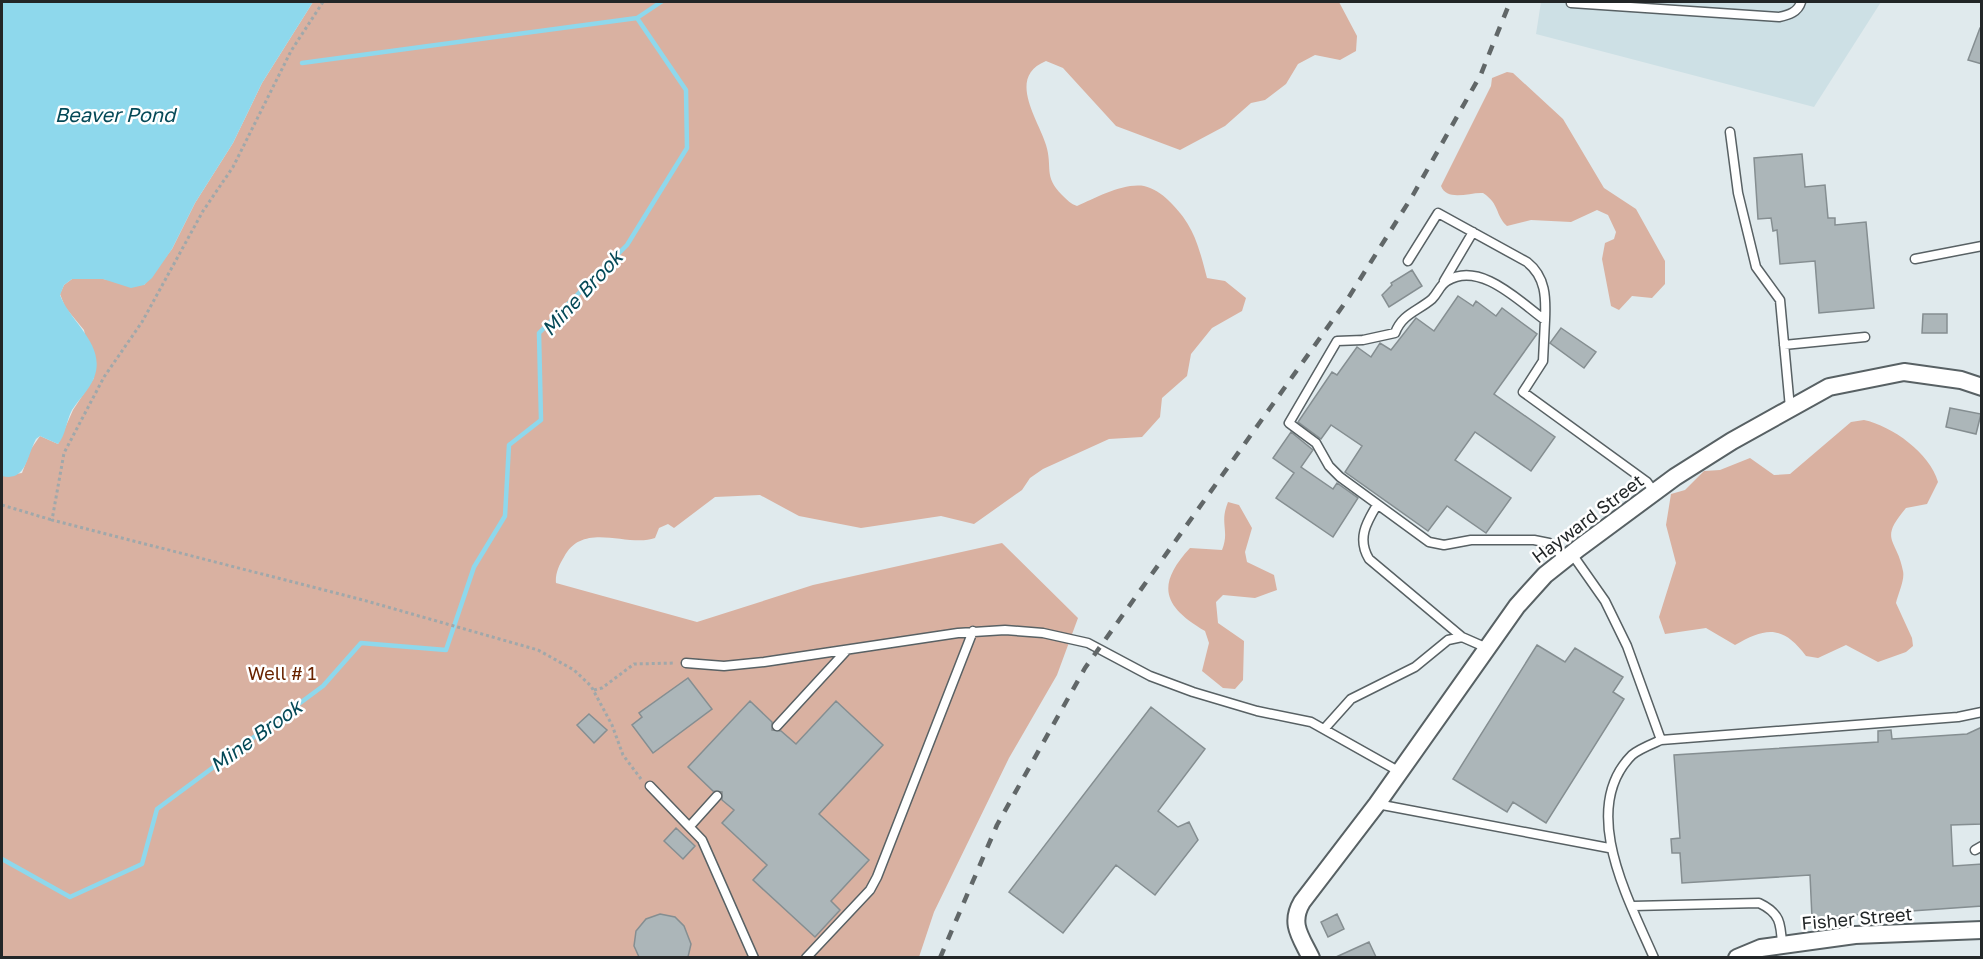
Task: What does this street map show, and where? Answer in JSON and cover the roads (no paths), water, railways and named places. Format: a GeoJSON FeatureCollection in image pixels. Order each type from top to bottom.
{"type":"FeatureCollection","features":[{"type":"Feature","properties":{"kind":"street","name":"Hayward Street"},"geometry":{"type":"LineString","coordinates":[[1311,957],[1294,923],[1296,912],[1377,804],[1530,591],[1568,556],[1732,441],[1829,387],[1904,372],[1961,380],[1982,387]]}},
{"type":"Feature","properties":{"kind":"street","name":"Fisher Street"},"geometry":{"type":"LineString","coordinates":[[1737,957],[1761,948],[1855,935],[1982,930]]}},
{"type":"Feature","properties":{"kind":"lane"},"geometry":{"type":"LineString","coordinates":[[1571,3],[1779,17],[1789,15],[1799,7],[1801,2]]}},
{"type":"Feature","properties":{"kind":"lane"},"geometry":{"type":"LineString","coordinates":[[1730,132],[1738,193],[1756,267],[1780,300],[1790,408]]}},
{"type":"Feature","properties":{"kind":"lane"},"geometry":{"type":"LineString","coordinates":[[1408,261],[1438,213],[1527,262],[1537,270],[1544,291],[1543,361],[1524,392],[1647,482],[1655,493]]}},
{"type":"Feature","properties":{"kind":"lane"},"geometry":{"type":"LineString","coordinates":[[1473,232],[1443,284],[1431,300],[1406,316],[1395,333],[1364,340],[1336,341],[1290,420],[1291,427],[1316,443],[1329,466],[1340,477],[1435,544],[1471,540],[1534,540],[1549,543],[1568,556],[1605,601],[1627,646],[1661,740]]}},
{"type":"Feature","properties":{"kind":"lane"},"geometry":{"type":"LineString","coordinates":[[1915,259],[1982,246]]}},
{"type":"Feature","properties":{"kind":"lane"},"geometry":{"type":"LineString","coordinates":[[1443,284],[1458,277],[1478,276],[1545,320]]}},
{"type":"Feature","properties":{"kind":"lane"},"geometry":{"type":"LineString","coordinates":[[1784,345],[1865,337]]}},
{"type":"Feature","properties":{"kind":"lane"},"geometry":{"type":"LineString","coordinates":[[1377,504],[1366,524],[1363,537],[1369,560],[1462,637],[1487,648]]}},
{"type":"Feature","properties":{"kind":"lane"},"geometry":{"type":"LineString","coordinates":[[686,663],[738,665],[973,632],[1026,631],[1080,640],[1150,676],[1193,692],[1257,711],[1297,717],[1325,728],[1400,772]]}},
{"type":"Feature","properties":{"kind":"lane"},"geometry":{"type":"LineString","coordinates":[[806,957],[870,890],[878,877],[973,632]]}},
{"type":"Feature","properties":{"kind":"lane"},"geometry":{"type":"LineString","coordinates":[[1325,728],[1352,699],[1415,667],[1448,640],[1462,637]]}},
{"type":"Feature","properties":{"kind":"lane"},"geometry":{"type":"LineString","coordinates":[[777,726],[846,651]]}},
{"type":"Feature","properties":{"kind":"lane"},"geometry":{"type":"LineString","coordinates":[[1654,957],[1610,848],[1609,792],[1633,755],[1661,740],[1958,717],[1982,712]]}},
{"type":"Feature","properties":{"kind":"lane"},"geometry":{"type":"LineString","coordinates":[[650,786],[690,826],[707,847],[754,957]]}},
{"type":"Feature","properties":{"kind":"lane"},"geometry":{"type":"LineString","coordinates":[[690,826],[717,796]]}},
{"type":"Feature","properties":{"kind":"lane"},"geometry":{"type":"LineString","coordinates":[[1377,804],[1610,848]]}},
{"type":"Feature","properties":{"kind":"lane"},"geometry":{"type":"LineString","coordinates":[[1633,906],[1759,903],[1773,910],[1778,919],[1782,945]]}},
{"type":"Feature","properties":{"kind":"water","name":"Beaver Pond"},"geometry":{"type":"Polygon","coordinates":[[[2,2],[313,2],[262,83],[233,143],[195,203],[172,249],[152,278],[144,285],[131,288],[103,279],[72,279],[64,285],[60,295],[92,344],[96,355],[97,366],[94,378],[72,410],[58,444],[40,436],[36,439],[25,466],[16,475],[10,477],[2,476],[2,2]]]}},
{"type":"Feature","properties":{"kind":"waterway","name":"Mine Brook"},"geometry":{"type":"LineString","coordinates":[[2,859],[70,897],[142,864],[157,809],[323,686],[361,643],[446,650],[474,567],[505,516],[509,445],[541,420],[539,333],[627,245],[687,148],[686,90],[637,18],[661,2]]}},
{"type":"Feature","properties":{"kind":"waterway"},"geometry":{"type":"LineString","coordinates":[[302,63],[637,18]]}},
{"type":"Feature","properties":{"kind":"railway"},"geometry":{"type":"LineString","coordinates":[[940,958],[997,825],[1085,668],[1347,300],[1413,195],[1481,74],[1510,2]]}},
{"type":"Feature","properties":{"kind":"park label","name":"Well # 1"},"geometry":{"type":"Point","coordinates":[282,674]}}]}
